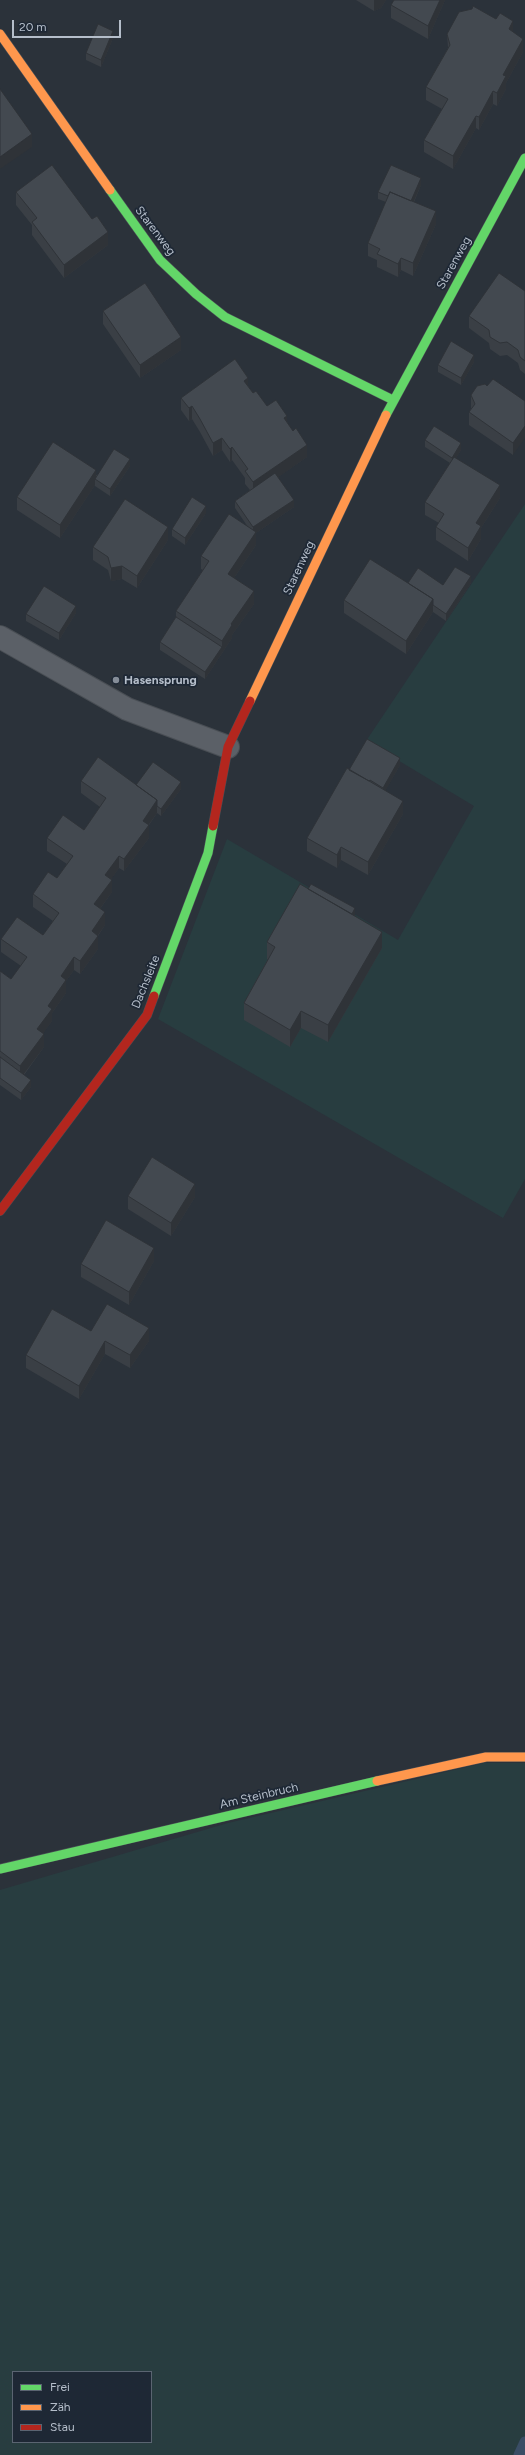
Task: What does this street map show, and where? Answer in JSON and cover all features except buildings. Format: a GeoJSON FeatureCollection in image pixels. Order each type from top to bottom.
{"type":"FeatureCollection","features":[{"type":"Feature","properties":{"kind":"street","name":"Starenweg"},"geometry":{"type":"LineString","coordinates":[[0,34],[160,260],[191,289],[225,317],[392,400]]}},
{"type":"Feature","properties":{"kind":"street","name":"Starenweg"},"geometry":{"type":"LineString","coordinates":[[228,747],[392,400],[525,158]]}},
{"type":"Feature","properties":{"kind":"street"},"geometry":{"type":"LineString","coordinates":[[0,637],[128,709],[228,747]]}},
{"type":"Feature","properties":{"kind":"street","name":"Dachsleite"},"geometry":{"type":"LineString","coordinates":[[0,1211],[147,1015],[208,853],[228,747]]}},
{"type":"Feature","properties":{"kind":"street","name":"Am Steinbruch"},"geometry":{"type":"LineString","coordinates":[[0,1869],[228,1815],[486,1757],[525,1757]]}},
{"type":"Feature","properties":{"kind":"green space"},"geometry":{"type":"Polygon","coordinates":[[[525,504],[525,1179],[503,1218],[158,1019],[227,839],[398,940],[474,806],[366,741],[525,504]]]}},
{"type":"Feature","properties":{"kind":"green space"},"geometry":{"type":"Polygon","coordinates":[[[484,1763],[525,1763],[525,2455],[0,2455],[0,1890],[228,1823],[484,1763]]]}},
{"type":"Feature","properties":{"kind":"waterway"},"geometry":{"type":"LineString","coordinates":[[519,2455],[525,2442]]}},
{"type":"Feature","properties":{"kind":"traffic: fast"},"geometry":{"type":"LineString","coordinates":[[386,415],[525,158]]}},
{"type":"Feature","properties":{"kind":"traffic: fast"},"geometry":{"type":"LineString","coordinates":[[110,190],[160,260],[196,294],[225,317],[393,400]]}},
{"type":"Feature","properties":{"kind":"traffic: fast"},"geometry":{"type":"LineString","coordinates":[[154,996],[208,853],[213,826]]}},
{"type":"Feature","properties":{"kind":"traffic: fast"},"geometry":{"type":"LineString","coordinates":[[0,1869],[377,1781]]}},
{"type":"Feature","properties":{"kind":"traffic: slow"},"geometry":{"type":"LineString","coordinates":[[0,34],[110,190]]}},
{"type":"Feature","properties":{"kind":"traffic: slow"},"geometry":{"type":"LineString","coordinates":[[250,701],[386,415]]}},
{"type":"Feature","properties":{"kind":"traffic: slow"},"geometry":{"type":"LineString","coordinates":[[377,1781],[486,1757],[525,1757]]}},
{"type":"Feature","properties":{"kind":"traffic: jam"},"geometry":{"type":"LineString","coordinates":[[213,826],[228,747],[250,701]]}},
{"type":"Feature","properties":{"kind":"traffic: jam"},"geometry":{"type":"LineString","coordinates":[[0,1211],[147,1015],[154,996]]}},
{"type":"Feature","properties":{"kind":"place","name":"Hasensprung"},"geometry":{"type":"Point","coordinates":[116,680]}}]}
